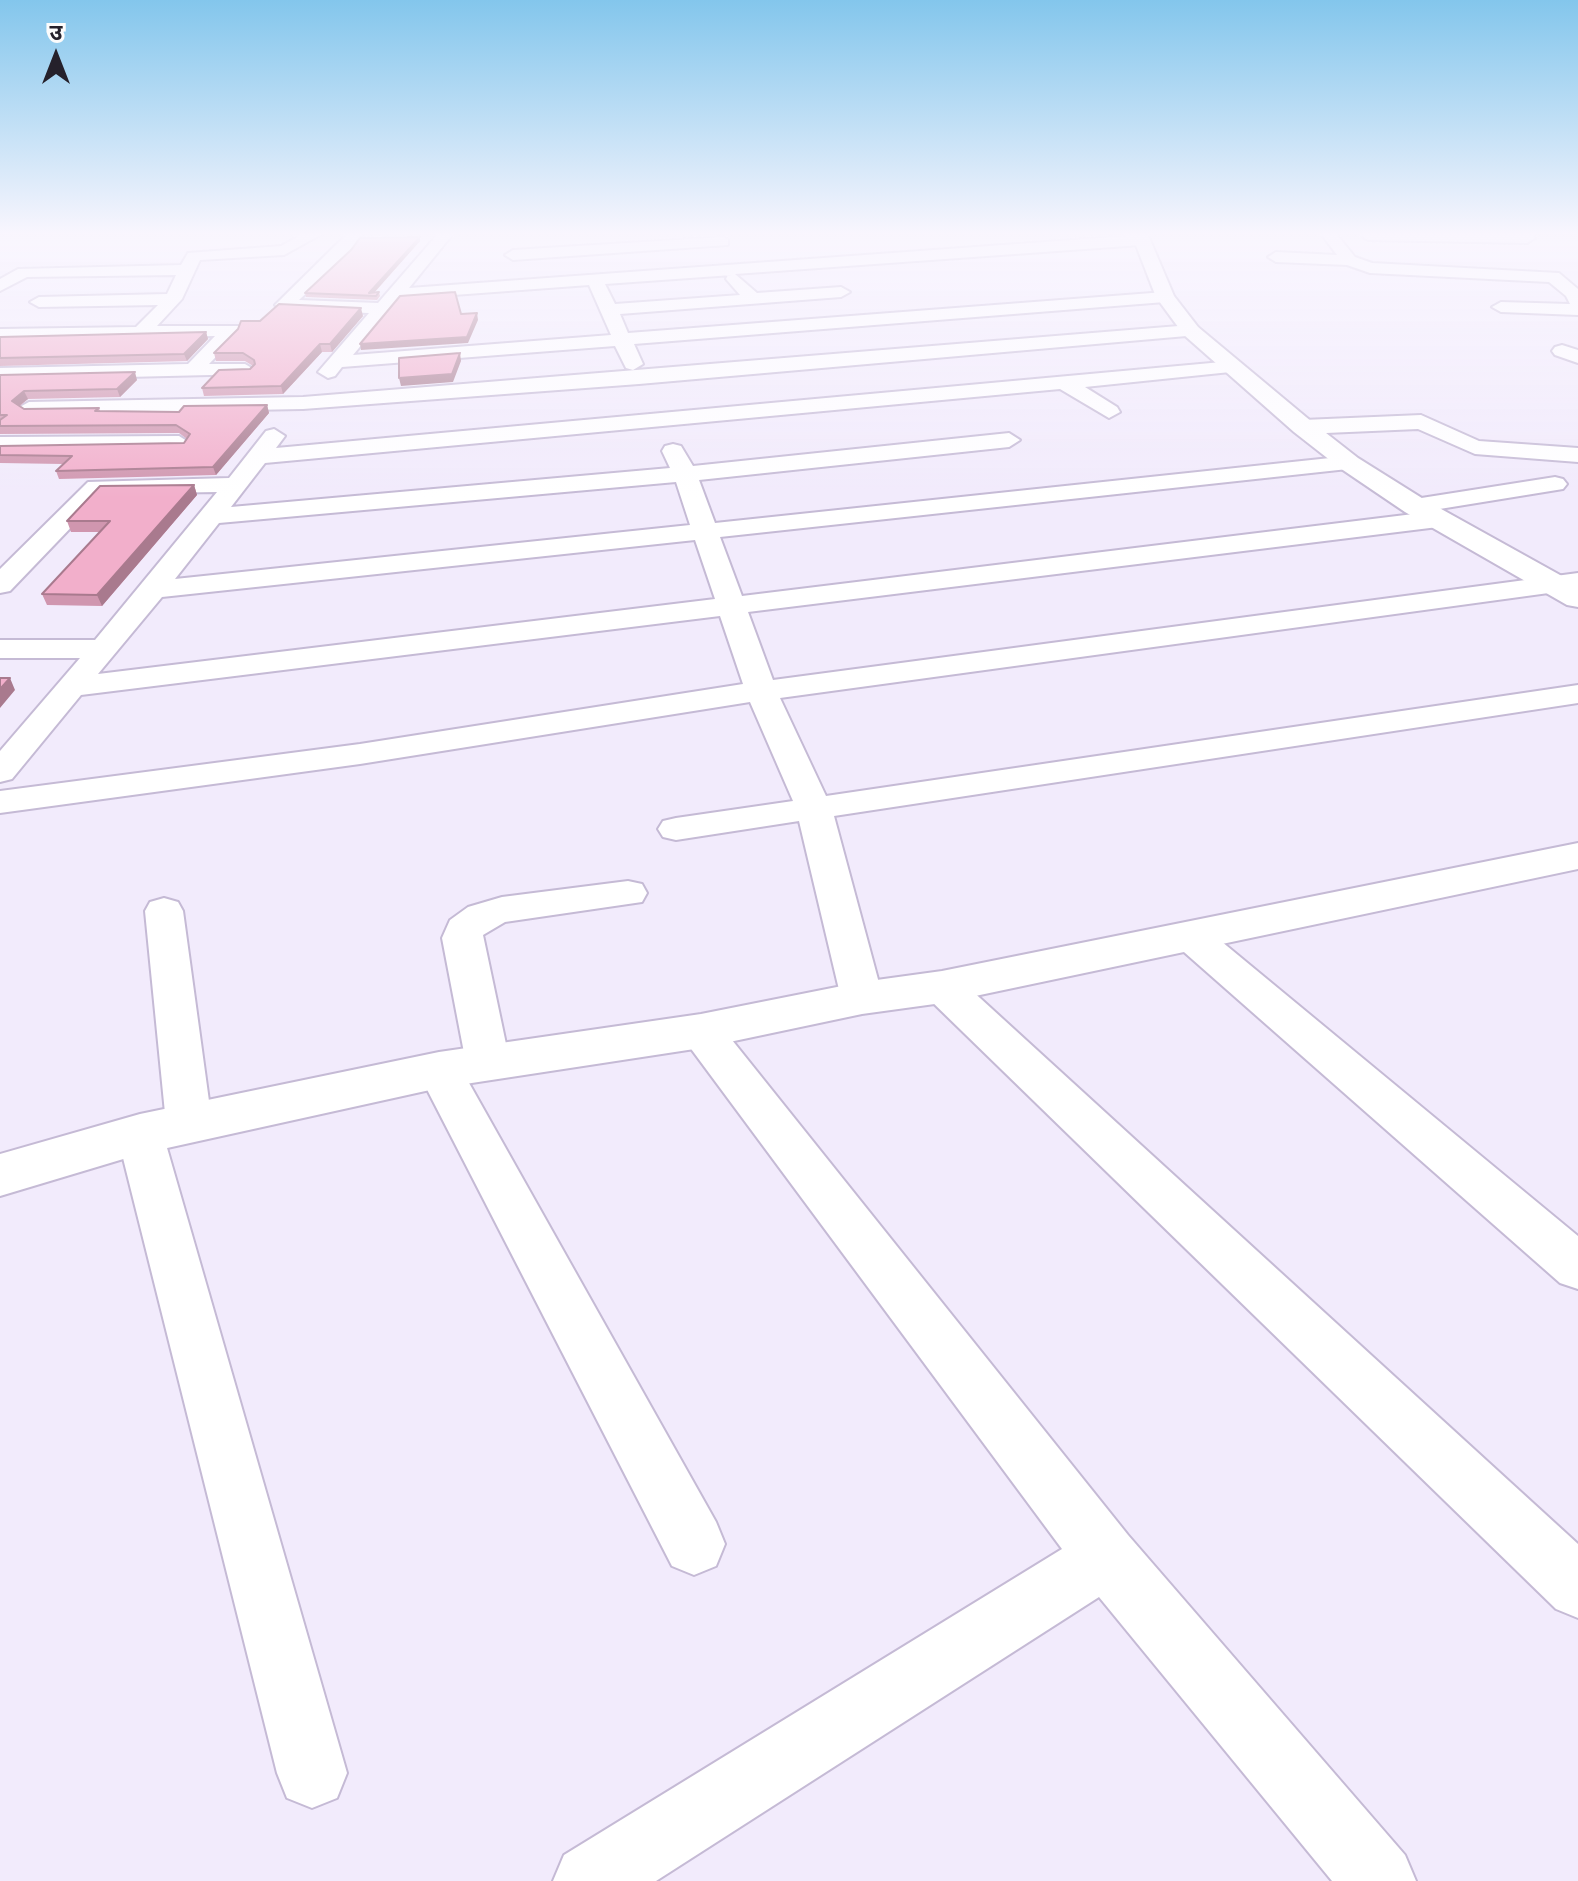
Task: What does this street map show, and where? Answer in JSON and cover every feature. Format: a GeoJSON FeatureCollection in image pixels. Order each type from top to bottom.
{"type":"FeatureCollection","features":[{"type":"Feature","properties":{"kind":"street"},"geometry":{"type":"LineString","coordinates":[[141,332],[150,323]]}},
{"type":"Feature","properties":{"kind":"street"},"geometry":{"type":"LineString","coordinates":[[0,772],[370,323]]}},
{"type":"Feature","properties":{"kind":"street"},"geometry":{"type":"LineString","coordinates":[[615,323],[657,421],[685,474],[761,691],[814,809],[862,998]]}},
{"type":"Feature","properties":{"kind":"street"},"geometry":{"type":"LineString","coordinates":[[336,362],[505,341],[624,341],[848,323]]}},
{"type":"Feature","properties":{"kind":"street"},"geometry":{"type":"LineString","coordinates":[[1185,323],[1303,427],[1349,463],[1426,513],[1569,588]]}},
{"type":"Feature","properties":{"kind":"street"},"geometry":{"type":"LineString","coordinates":[[0,335],[231,330],[193,370]]}},
{"type":"Feature","properties":{"kind":"street"},"geometry":{"type":"LineString","coordinates":[[0,430],[22,408],[303,403],[1191,331]]}},
{"type":"Feature","properties":{"kind":"street"},"geometry":{"type":"LineString","coordinates":[[257,457],[1233,367]]}},
{"type":"Feature","properties":{"kind":"street"},"geometry":{"type":"LineString","coordinates":[[0,374],[245,370]]}},
{"type":"Feature","properties":{"kind":"street"},"geometry":{"type":"LineString","coordinates":[[1065,383],[1109,412]]}},
{"type":"Feature","properties":{"kind":"street"},"geometry":{"type":"LineString","coordinates":[[839,405],[885,455]]}},
{"type":"Feature","properties":{"kind":"street"},"geometry":{"type":"LineString","coordinates":[[1303,427],[1421,422],[1475,447],[1578,455]]}},
{"type":"Feature","properties":{"kind":"street"},"geometry":{"type":"LineString","coordinates":[[213,516],[885,455],[1009,440]]}},
{"type":"Feature","properties":{"kind":"street"},"geometry":{"type":"LineString","coordinates":[[0,444],[179,443]]}},
{"type":"Feature","properties":{"kind":"street"},"geometry":{"type":"LineString","coordinates":[[153,590],[704,534],[1349,463]]}},
{"type":"Feature","properties":{"kind":"street"},"geometry":{"type":"LineString","coordinates":[[70,687],[730,607],[1426,513],[1555,484]]}},
{"type":"Feature","properties":{"kind":"street"},"geometry":{"type":"LineString","coordinates":[[0,585],[96,487],[237,485]]}},
{"type":"Feature","properties":{"kind":"street"},"geometry":{"type":"LineString","coordinates":[[0,802],[360,754],[761,691],[1569,588]]}},
{"type":"Feature","properties":{"kind":"street"},"geometry":{"type":"LineString","coordinates":[[0,649],[104,649]]}},
{"type":"Feature","properties":{"kind":"street"},"geometry":{"type":"LineString","coordinates":[[676,829],[1578,694]]}},
{"type":"Feature","properties":{"kind":"street"},"geometry":{"type":"LineString","coordinates":[[0,1175],[165,1128],[463,1066],[701,1031],[862,998],[942,987],[1578,856]]}},
{"type":"Feature","properties":{"kind":"street"},"geometry":{"type":"LineString","coordinates":[[628,893],[502,910],[482,916],[464,929],[463,1066],[694,1544]]}},
{"type":"Feature","properties":{"kind":"street"},"geometry":{"type":"LineString","coordinates":[[164,911],[165,1128],[312,1773]]}},
{"type":"Feature","properties":{"kind":"street"},"geometry":{"type":"LineString","coordinates":[[1190,936],[1578,1267]]}},
{"type":"Feature","properties":{"kind":"street"},"geometry":{"type":"LineString","coordinates":[[942,987],[1578,1587]]}},
{"type":"Feature","properties":{"kind":"street"},"geometry":{"type":"LineString","coordinates":[[701,1031],[1106,1557],[1379,1881]]}},
{"type":"Feature","properties":{"kind":"street"},"geometry":{"type":"LineString","coordinates":[[590,1881],[1106,1557]]}},
{"type":"Feature","properties":{"kind":"building"},"geometry":{"type":"Polygon","coordinates":[[[240,323],[348,323],[330,344],[320,344],[281,386],[202,388],[219,370],[250,369],[255,364],[243,353],[214,353],[240,323]]]}},
{"type":"Feature","properties":{"kind":"building"},"geometry":{"type":"Polygon","coordinates":[[[378,323],[473,323],[467,337],[360,344],[378,323]]]}},
{"type":"Feature","properties":{"kind":"building"},"geometry":{"type":"Polygon","coordinates":[[[206,332],[184,354],[0,358],[0,337],[206,332]]]}},
{"type":"Feature","properties":{"kind":"building"},"geometry":{"type":"Polygon","coordinates":[[[460,353],[452,374],[399,378],[399,358],[460,353]]]}},
{"type":"Feature","properties":{"kind":"building"},"geometry":{"type":"Polygon","coordinates":[[[135,372],[117,389],[24,391],[12,401],[24,409],[99,408],[95,411],[179,412],[184,406],[267,405],[213,467],[56,471],[72,456],[0,455],[0,446],[184,443],[190,434],[176,425],[0,426],[0,420],[7,415],[0,415],[0,375],[135,372]]]}},
{"type":"Feature","properties":{"kind":"building"},"geometry":{"type":"Polygon","coordinates":[[[194,485],[97,595],[42,594],[110,521],[67,521],[100,486],[194,485]]]}},
{"type":"Feature","properties":{"kind":"building"},"geometry":{"type":"Polygon","coordinates":[[[0,678],[10,678],[0,689],[0,678]]]}}]}
